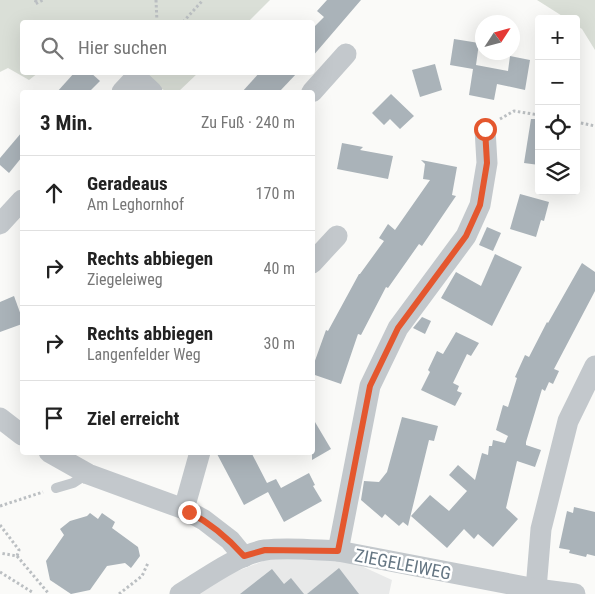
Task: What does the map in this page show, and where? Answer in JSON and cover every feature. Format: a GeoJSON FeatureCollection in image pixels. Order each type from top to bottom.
{"type":"FeatureCollection","features":[{"type":"Feature","properties":{"kind":"street"},"geometry":{"type":"LineString","coordinates":[[314,90],[346,54]]}},
{"type":"Feature","properties":{"kind":"street"},"geometry":{"type":"LineString","coordinates":[[124,90],[136,77],[150,90]]}},
{"type":"Feature","properties":{"kind":"street"},"geometry":{"type":"LineString","coordinates":[[338,551],[370,386],[398,328],[466,236],[480,205],[487,163],[485,129]]}},
{"type":"Feature","properties":{"kind":"street"},"geometry":{"type":"LineString","coordinates":[[0,224],[20,202]]}},
{"type":"Feature","properties":{"kind":"street"},"geometry":{"type":"LineString","coordinates":[[315,260],[337,236]]}},
{"type":"Feature","properties":{"kind":"street"},"geometry":{"type":"LineString","coordinates":[[536,589],[541,528],[568,421],[595,366]]}},
{"type":"Feature","properties":{"kind":"street"},"geometry":{"type":"LineString","coordinates":[[0,418],[20,433]]}},
{"type":"Feature","properties":{"kind":"street"},"geometry":{"type":"LineString","coordinates":[[54,455],[88,474],[184,509],[204,520],[223,535],[244,556]]}},
{"type":"Feature","properties":{"kind":"street"},"geometry":{"type":"LineString","coordinates":[[184,509],[199,455]]}},
{"type":"Feature","properties":{"kind":"street","name":"ZIEGELEIWEG"},"geometry":{"type":"LineString","coordinates":[[180,594],[244,556],[265,550],[338,551],[536,589],[575,594]]}},
{"type":"Feature","properties":{"kind":"lane"},"geometry":{"type":"LineString","coordinates":[[56,488],[73,483],[88,474]]}},
{"type":"Feature","properties":{"kind":"path"},"geometry":{"type":"LineString","coordinates":[[36,0],[35,4],[44,0]]}},
{"type":"Feature","properties":{"kind":"path"},"geometry":{"type":"LineString","coordinates":[[156,0],[158,20]]}},
{"type":"Feature","properties":{"kind":"path"},"geometry":{"type":"LineString","coordinates":[[185,20],[203,0]]}},
{"type":"Feature","properties":{"kind":"path"},"geometry":{"type":"LineString","coordinates":[[485,129],[514,111],[535,114]]}},
{"type":"Feature","properties":{"kind":"path"},"geometry":{"type":"LineString","coordinates":[[580,123],[595,126]]}},
{"type":"Feature","properties":{"kind":"path"},"geometry":{"type":"LineString","coordinates":[[0,506],[56,488]]}},
{"type":"Feature","properties":{"kind":"path"},"geometry":{"type":"LineString","coordinates":[[0,525],[19,550],[17,556]]}},
{"type":"Feature","properties":{"kind":"path"},"geometry":{"type":"LineString","coordinates":[[0,553],[17,556],[50,594]]}},
{"type":"Feature","properties":{"kind":"path"},"geometry":{"type":"LineString","coordinates":[[119,594],[142,576],[148,564]]}},
{"type":"Feature","properties":{"kind":"path"},"geometry":{"type":"LineString","coordinates":[[0,572],[33,594]]}},
{"type":"Feature","properties":{"kind":"shaded area"},"geometry":{"type":"Polygon","coordinates":[[[0,0],[270,0],[250,20],[20,20],[20,75],[8,68],[0,72],[0,0]]]}},
{"type":"Feature","properties":{"kind":"shaded area"},"geometry":{"type":"Polygon","coordinates":[[[537,0],[595,0],[595,50],[580,28],[580,15],[561,15],[537,0]]]}},
{"type":"Feature","properties":{"kind":"shaded area"},"geometry":{"type":"Polygon","coordinates":[[[20,75],[35,75],[29,80],[20,75]]]}},
{"type":"Feature","properties":{"kind":"shaded area"},"geometry":{"type":"Polygon","coordinates":[[[140,75],[196,75],[180,90],[164,90],[140,75]]]}},
{"type":"Feature","properties":{"kind":"shaded area"},"geometry":{"type":"Polygon","coordinates":[[[271,558],[330,559],[357,564],[392,580],[389,594],[198,594],[225,576],[271,558]]]}},
{"type":"Feature","properties":{"kind":"building"},"geometry":{"type":"Polygon","coordinates":[[[327,0],[361,0],[315,54],[315,26],[324,17],[317,11],[327,0]]]}},
{"type":"Feature","properties":{"kind":"building"},"geometry":{"type":"Polygon","coordinates":[[[454,39],[475,42],[476,65],[508,71],[509,60],[520,60],[520,58],[530,60],[525,90],[497,84],[494,100],[469,95],[473,69],[450,65],[454,39]]]}},
{"type":"Feature","properties":{"kind":"building"},"geometry":{"type":"Polygon","coordinates":[[[435,64],[442,90],[420,97],[412,70],[435,64]]]}},
{"type":"Feature","properties":{"kind":"building"},"geometry":{"type":"Polygon","coordinates":[[[72,75],[93,75],[100,81],[91,90],[59,90],[72,75]]]}},
{"type":"Feature","properties":{"kind":"building"},"geometry":{"type":"Polygon","coordinates":[[[257,75],[295,75],[281,90],[244,90],[257,75]]]}},
{"type":"Feature","properties":{"kind":"building"},"geometry":{"type":"Polygon","coordinates":[[[391,94],[414,116],[400,129],[390,119],[384,125],[372,113],[391,94]]]}},
{"type":"Feature","properties":{"kind":"building"},"geometry":{"type":"Polygon","coordinates":[[[531,119],[535,119],[535,164],[524,163],[531,119]]]}},
{"type":"Feature","properties":{"kind":"building"},"geometry":{"type":"Polygon","coordinates":[[[20,134],[20,159],[9,173],[0,165],[0,158],[20,134]]]}},
{"type":"Feature","properties":{"kind":"building"},"geometry":{"type":"Polygon","coordinates":[[[342,143],[363,147],[360,150],[393,156],[388,179],[337,169],[342,143]]]}},
{"type":"Feature","properties":{"kind":"building"},"geometry":{"type":"Polygon","coordinates":[[[421,160],[457,167],[452,195],[456,196],[422,246],[419,244],[388,288],[386,287],[361,335],[358,334],[341,384],[315,375],[315,361],[326,330],[328,331],[359,274],[384,241],[379,238],[388,224],[395,230],[430,180],[423,179],[425,164],[421,160]]]}},
{"type":"Feature","properties":{"kind":"building"},"geometry":{"type":"Polygon","coordinates":[[[520,194],[549,202],[544,221],[541,220],[536,237],[510,229],[520,194]]]}},
{"type":"Feature","properties":{"kind":"building"},"geometry":{"type":"Polygon","coordinates":[[[487,227],[501,233],[493,251],[479,245],[487,227]]]}},
{"type":"Feature","properties":{"kind":"building"},"geometry":{"type":"Polygon","coordinates":[[[495,254],[522,267],[492,326],[441,298],[456,272],[481,286],[495,254]]]}},
{"type":"Feature","properties":{"kind":"building"},"geometry":{"type":"Polygon","coordinates":[[[582,263],[595,272],[595,291],[554,369],[559,371],[553,384],[549,382],[545,391],[542,389],[526,442],[526,445],[541,450],[535,467],[517,461],[506,508],[518,519],[493,547],[478,534],[474,539],[464,529],[447,548],[411,516],[430,495],[449,511],[467,491],[449,475],[458,465],[475,480],[482,453],[488,455],[489,446],[492,446],[493,440],[505,443],[508,436],[496,430],[503,405],[508,407],[517,378],[515,377],[525,355],[529,357],[547,322],[582,263]]]}},
{"type":"Feature","properties":{"kind":"building"},"geometry":{"type":"Polygon","coordinates":[[[14,296],[20,312],[20,325],[0,332],[0,302],[14,296]]]}},
{"type":"Feature","properties":{"kind":"building"},"geometry":{"type":"Polygon","coordinates":[[[422,317],[431,321],[425,334],[413,328],[422,317]]]}},
{"type":"Feature","properties":{"kind":"building"},"geometry":{"type":"Polygon","coordinates":[[[456,332],[479,343],[471,356],[467,354],[453,383],[459,386],[457,391],[462,393],[455,406],[421,390],[437,351],[443,354],[456,332]]]}},
{"type":"Feature","properties":{"kind":"building"},"geometry":{"type":"Polygon","coordinates":[[[402,417],[438,426],[434,441],[429,440],[408,526],[403,522],[399,526],[385,514],[382,518],[361,500],[364,481],[379,482],[387,472],[402,417]]]}},
{"type":"Feature","properties":{"kind":"building"},"geometry":{"type":"Polygon","coordinates":[[[315,422],[331,449],[312,460],[312,455],[315,455],[315,422]]]}},
{"type":"Feature","properties":{"kind":"building"},"geometry":{"type":"Polygon","coordinates":[[[218,455],[253,455],[267,483],[276,479],[281,488],[309,473],[315,485],[313,486],[322,501],[284,522],[268,492],[244,505],[218,455]]]}},
{"type":"Feature","properties":{"kind":"building"},"geometry":{"type":"Polygon","coordinates":[[[574,507],[595,512],[595,556],[587,554],[586,557],[569,553],[570,550],[559,548],[567,511],[573,513],[574,507]]]}},
{"type":"Feature","properties":{"kind":"building"},"geometry":{"type":"Polygon","coordinates":[[[90,513],[98,519],[102,513],[115,522],[112,528],[138,547],[140,556],[131,568],[125,563],[107,566],[90,590],[71,594],[50,580],[46,561],[64,535],[60,529],[70,521],[87,516],[90,513]]]}},
{"type":"Feature","properties":{"kind":"building"},"geometry":{"type":"Polygon","coordinates":[[[339,568],[359,594],[307,594],[339,568]]]}},
{"type":"Feature","properties":{"kind":"building"},"geometry":{"type":"Polygon","coordinates":[[[272,569],[284,584],[291,578],[304,594],[240,594],[272,569]]]}},
{"type":"Feature","properties":{"kind":"route"},"geometry":{"type":"LineString","coordinates":[[189,512],[204,520],[230,540],[244,556],[265,550],[338,551],[370,386],[398,328],[466,236],[480,205],[487,163],[485,129]]}}]}
